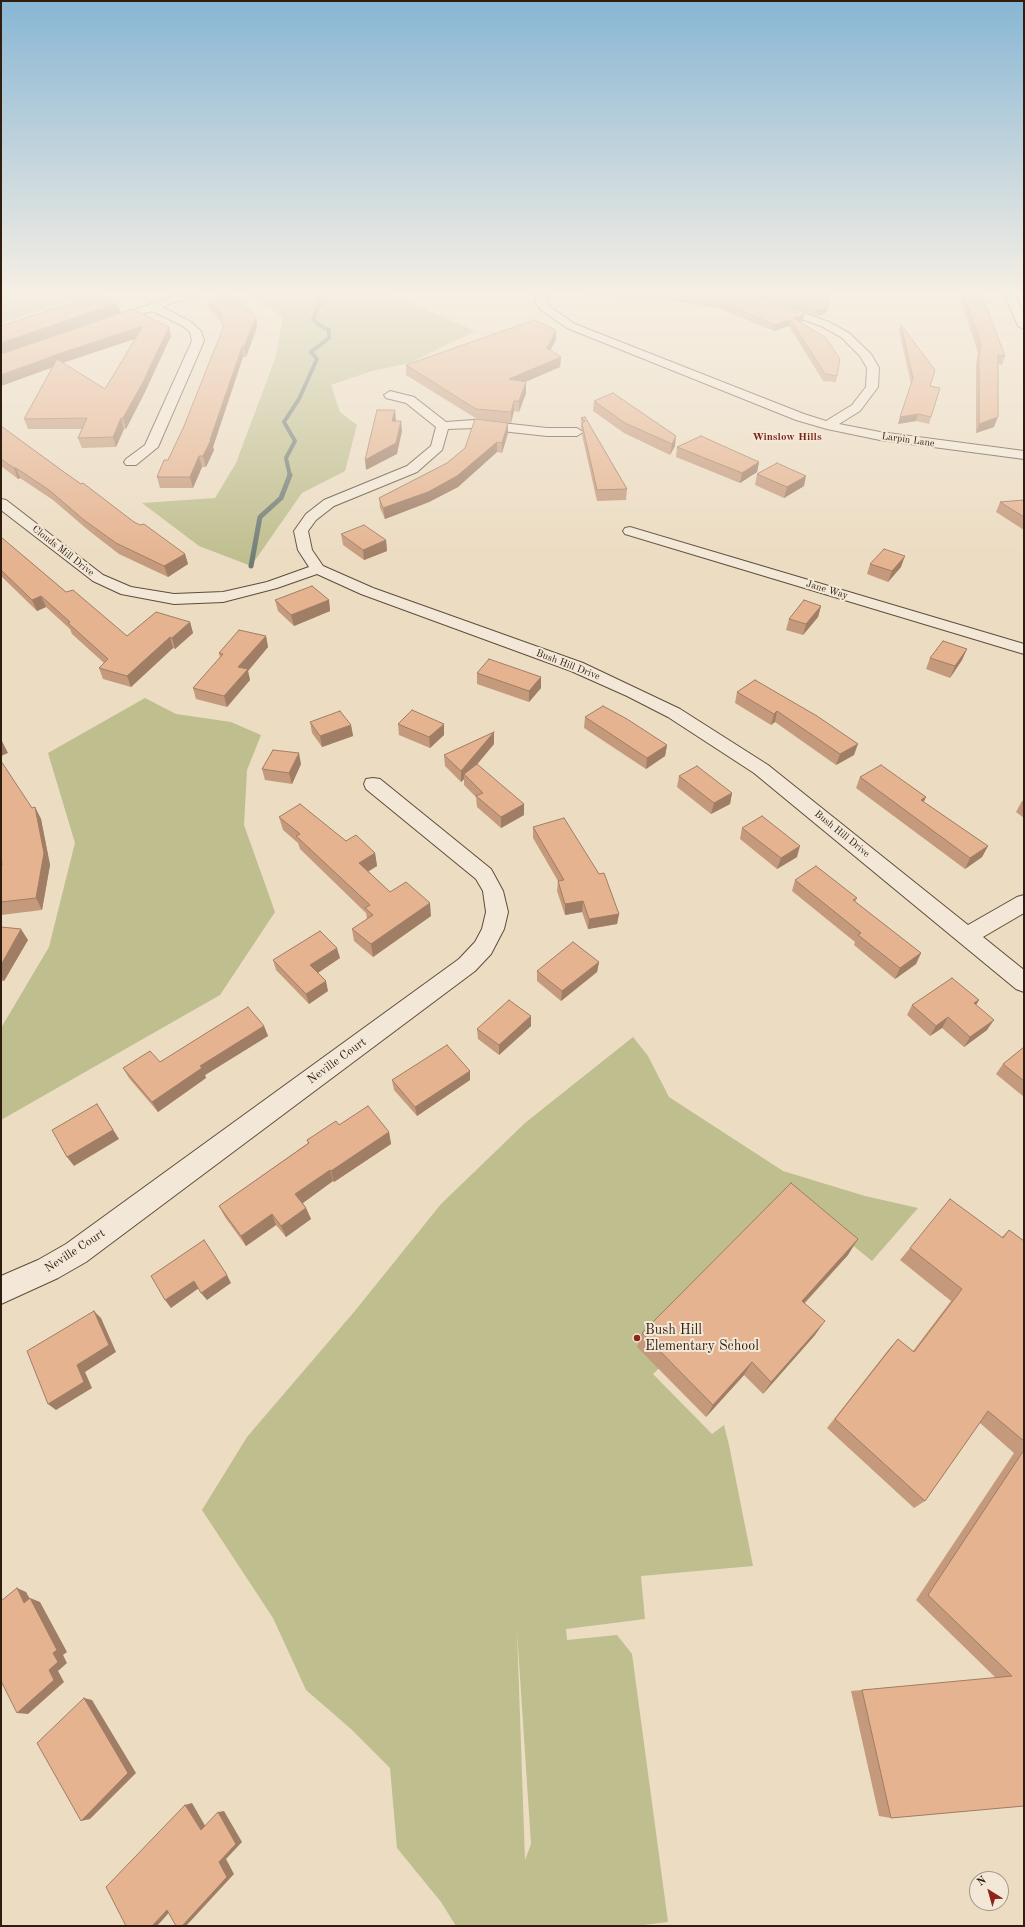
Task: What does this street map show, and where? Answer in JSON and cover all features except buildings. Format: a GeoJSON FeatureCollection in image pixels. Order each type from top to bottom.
{"type":"FeatureCollection","features":[{"type":"Feature","properties":{"kind":"street"},"geometry":{"type":"LineString","coordinates":[[131,462],[151,447],[179,383]]}},
{"type":"Feature","properties":{"kind":"street","name":"Larpin Lane"},"geometry":{"type":"LineString","coordinates":[[712,383],[769,406],[828,425],[899,439],[1024,455]]}},
{"type":"Feature","properties":{"kind":"street"},"geometry":{"type":"LineString","coordinates":[[828,425],[856,408],[863,401],[872,387],[872,383]]}},
{"type":"Feature","properties":{"kind":"street"},"geometry":{"type":"LineString","coordinates":[[390,394],[410,400],[443,426],[474,424],[547,432],[578,432]]}},
{"type":"Feature","properties":{"kind":"street"},"geometry":{"type":"LineString","coordinates":[[318,570],[305,550],[301,530],[311,517],[329,503],[412,469],[437,448],[443,426]]}},
{"type":"Feature","properties":{"kind":"street","name":"Clouds Mill Drive"},"geometry":{"type":"LineString","coordinates":[[1,503],[98,578],[127,591],[174,599],[223,597],[318,570]]}},
{"type":"Feature","properties":{"kind":"street","name":"Jane Way"},"geometry":{"type":"LineString","coordinates":[[630,531],[1024,648]]}},
{"type":"Feature","properties":{"kind":"street","name":"Bush Hill Drive"},"geometry":{"type":"LineString","coordinates":[[318,570],[367,591],[577,667],[633,692],[674,713],[761,769],[1024,983]]}},
{"type":"Feature","properties":{"kind":"street","name":"Neville Court"},"geometry":{"type":"LineString","coordinates":[[1,1290],[48,1269],[76,1253],[467,965],[483,948],[493,929],[497,912],[493,891],[484,874],[373,784]]}},
{"type":"Feature","properties":{"kind":"street"},"geometry":{"type":"LineString","coordinates":[[967,936],[1024,903]]}},
{"type":"Feature","properties":{"kind":"green space"},"geometry":{"type":"Polygon","coordinates":[[[266,383],[337,383],[331,385],[340,412],[357,425],[345,471],[302,493],[251,566],[199,546],[142,503],[215,498],[236,463],[266,383]]]}},
{"type":"Feature","properties":{"kind":"green space"},"geometry":{"type":"Polygon","coordinates":[[[145,698],[176,714],[231,722],[261,735],[247,770],[244,825],[275,912],[220,995],[1,1120],[1,1028],[49,947],[75,843],[48,753],[145,698]]]}},
{"type":"Feature","properties":{"kind":"green space"},"geometry":{"type":"Polygon","coordinates":[[[633,1037],[648,1056],[669,1097],[783,1171],[865,1196],[918,1208],[872,1261],[817,1216],[653,1374],[712,1434],[724,1425],[753,1566],[641,1576],[645,1619],[566,1629],[567,1640],[617,1635],[632,1654],[668,1922],[635,1926],[456,1926],[441,1902],[397,1848],[390,1768],[351,1729],[306,1690],[273,1618],[202,1510],[247,1437],[354,1312],[441,1204],[525,1123],[633,1037]],[[517,1631],[525,1860],[531,1844],[517,1631]]]}},
{"type":"Feature","properties":{"kind":"waterway"},"geometry":{"type":"LineString","coordinates":[[290,475],[286,458],[295,441],[284,422],[299,399],[306,383]]}},
{"type":"Feature","properties":{"kind":"waterway"},"geometry":{"type":"LineString","coordinates":[[251,566],[260,517],[281,498],[290,475]]}},
{"type":"Feature","properties":{"kind":"place","name":"Bush Hill Elementary School"},"geometry":{"type":"Point","coordinates":[637,1338]}},
{"type":"Feature","properties":{"kind":"district","name":"Winslow Hills"},"geometry":{"type":"Point","coordinates":[787,437]}}]}
